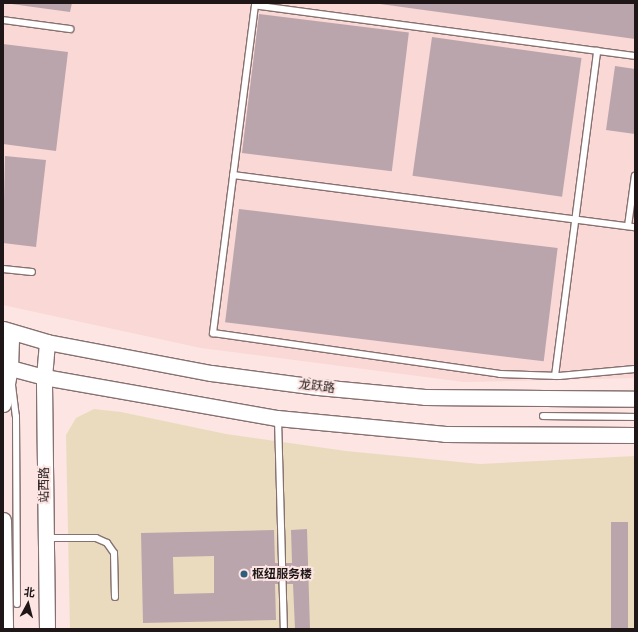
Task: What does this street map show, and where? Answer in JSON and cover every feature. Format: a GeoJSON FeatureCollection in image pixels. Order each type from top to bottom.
{"type":"FeatureCollection","features":[{"type":"Feature","properties":{"kind":"street","name":"龙跃路"},"geometry":{"type":"LineString","coordinates":[[7,330],[47,342],[211,372],[326,388],[425,397],[635,399]]}},
{"type":"Feature","properties":{"kind":"street"},"geometry":{"type":"LineString","coordinates":[[3,404],[7,367],[7,330]]}},
{"type":"Feature","properties":{"kind":"street","name":"站西路"},"geometry":{"type":"LineString","coordinates":[[47,342],[44,377],[44,538],[47,629]]}},
{"type":"Feature","properties":{"kind":"street"},"geometry":{"type":"LineString","coordinates":[[7,367],[44,377],[278,418],[445,434],[635,435]]}},
{"type":"Feature","properties":{"kind":"street"},"geometry":{"type":"LineString","coordinates":[[3,520],[5,629]]}},
{"type":"Feature","properties":{"kind":"lane"},"geometry":{"type":"LineString","coordinates":[[635,56],[255,5],[213,333],[500,374],[555,376],[635,369]]}},
{"type":"Feature","properties":{"kind":"lane"},"geometry":{"type":"LineString","coordinates":[[3,20],[70,28]]}},
{"type":"Feature","properties":{"kind":"lane"},"geometry":{"type":"LineString","coordinates":[[555,376],[597,51]]}},
{"type":"Feature","properties":{"kind":"lane"},"geometry":{"type":"LineString","coordinates":[[233,175],[632,227],[635,175]]}},
{"type":"Feature","properties":{"kind":"lane"},"geometry":{"type":"LineString","coordinates":[[3,269],[32,272]]}},
{"type":"Feature","properties":{"kind":"lane"},"geometry":{"type":"LineString","coordinates":[[7,367],[16,416],[17,604]]}},
{"type":"Feature","properties":{"kind":"lane"},"geometry":{"type":"LineString","coordinates":[[543,416],[635,417]]}},
{"type":"Feature","properties":{"kind":"lane"},"geometry":{"type":"LineString","coordinates":[[278,418],[284,629]]}},
{"type":"Feature","properties":{"kind":"lane"},"geometry":{"type":"LineString","coordinates":[[44,538],[96,538],[107,543],[114,553],[115,598]]}},
{"type":"Feature","properties":{"kind":"shaded area"},"geometry":{"type":"Polygon","coordinates":[[[3,3],[635,3],[635,378],[464,382],[201,348],[3,305],[3,3]]]}},
{"type":"Feature","properties":{"kind":"shaded area"},"geometry":{"type":"Polygon","coordinates":[[[94,409],[121,412],[226,434],[346,451],[480,464],[635,456],[635,629],[70,629],[66,435],[76,418],[94,409]]]}},
{"type":"Feature","properties":{"kind":"building"},"geometry":{"type":"Polygon","coordinates":[[[4,3],[72,3],[70,12],[4,3]]]}},
{"type":"Feature","properties":{"kind":"building"},"geometry":{"type":"Polygon","coordinates":[[[635,3],[635,39],[380,4],[635,3]]]}},
{"type":"Feature","properties":{"kind":"building"},"geometry":{"type":"Polygon","coordinates":[[[259,14],[409,32],[392,171],[242,153],[259,14]]]}},
{"type":"Feature","properties":{"kind":"building"},"geometry":{"type":"Polygon","coordinates":[[[432,37],[582,58],[562,197],[413,176],[432,37]]]}},
{"type":"Feature","properties":{"kind":"building"},"geometry":{"type":"Polygon","coordinates":[[[3,44],[68,52],[56,151],[3,144],[3,44]]]}},
{"type":"Feature","properties":{"kind":"building"},"geometry":{"type":"Polygon","coordinates":[[[615,66],[635,69],[635,134],[606,130],[615,66]]]}},
{"type":"Feature","properties":{"kind":"building"},"geometry":{"type":"Polygon","coordinates":[[[5,156],[46,160],[36,247],[3,243],[5,156]]]}},
{"type":"Feature","properties":{"kind":"building"},"geometry":{"type":"Polygon","coordinates":[[[239,209],[558,248],[544,361],[225,322],[239,209]]]}},
{"type":"Feature","properties":{"kind":"building"},"geometry":{"type":"Polygon","coordinates":[[[611,522],[628,522],[628,629],[611,629],[611,522]]]}},
{"type":"Feature","properties":{"kind":"building","name":"枢纽服务楼"},"geometry":{"type":"Polygon","coordinates":[[[307,529],[310,629],[295,629],[293,584],[275,584],[276,620],[143,623],[141,533],[274,530],[275,563],[292,563],[291,530],[307,529]],[[214,556],[173,557],[174,594],[214,593],[214,556]]]}},
{"type":"Feature","properties":{"kind":"place","name":"枢纽服务楼"},"geometry":{"type":"Point","coordinates":[244,574]}}]}
